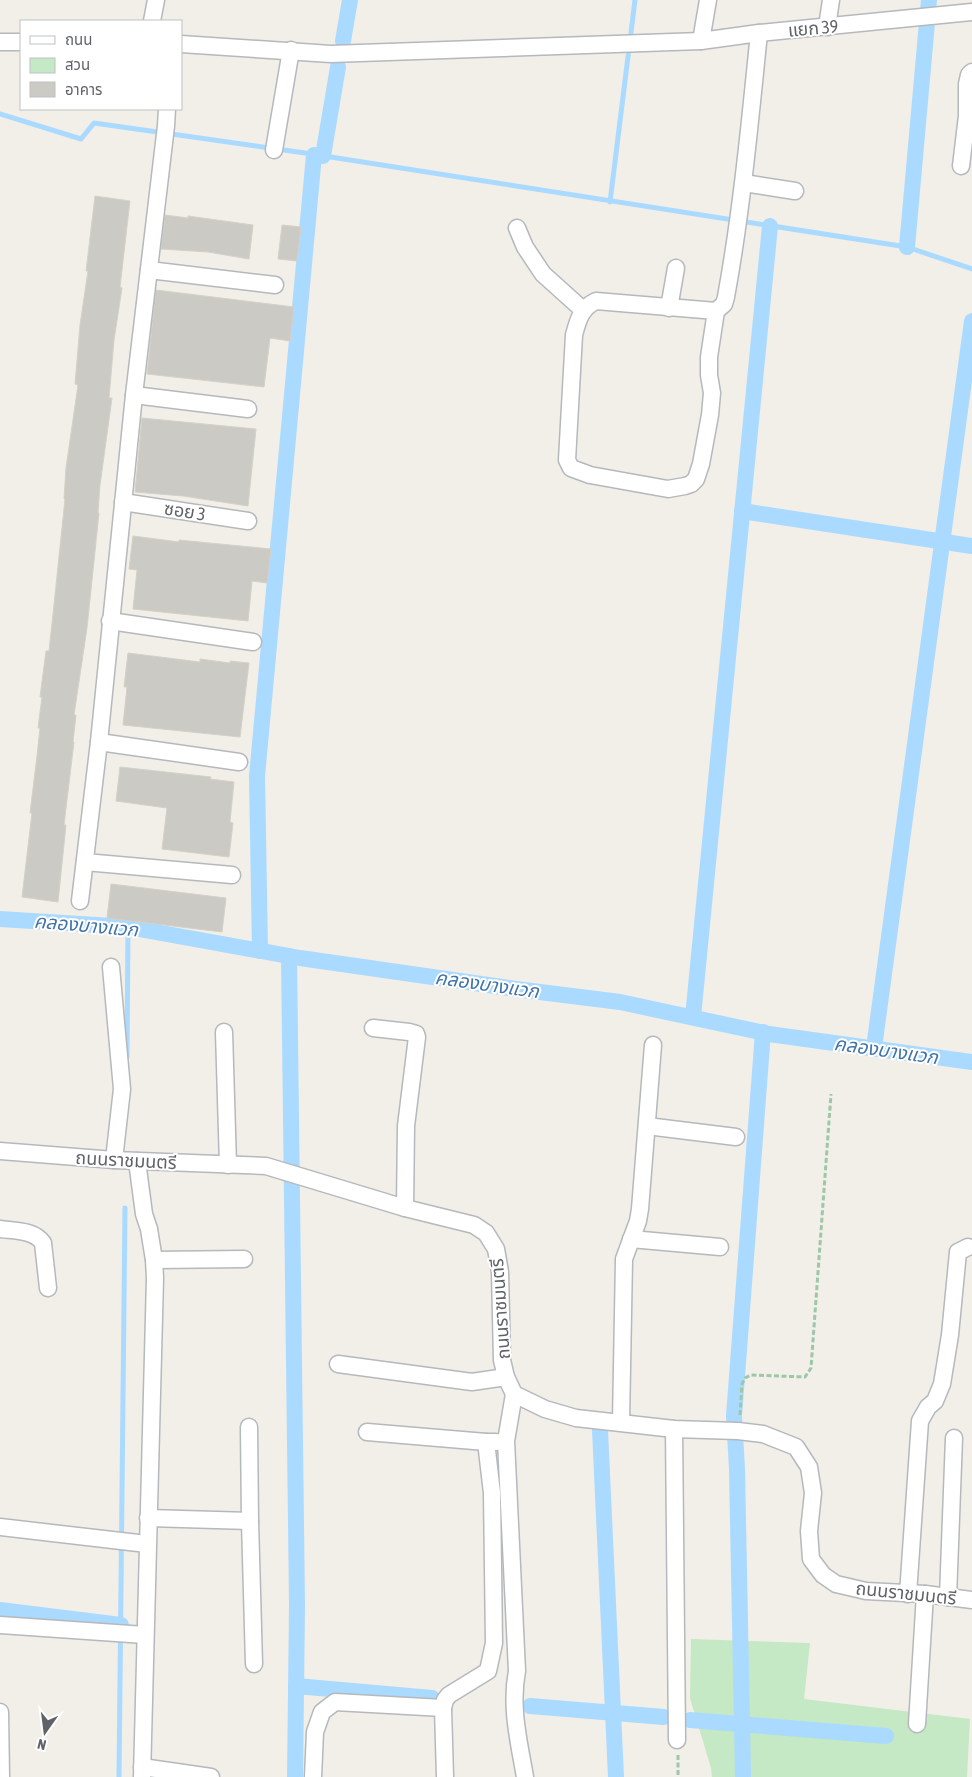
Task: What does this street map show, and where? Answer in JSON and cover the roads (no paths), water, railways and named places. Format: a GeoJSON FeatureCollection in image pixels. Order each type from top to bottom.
{"type":"FeatureCollection","features":[{"type":"Feature","properties":{"kind":"street"},"geometry":{"type":"LineString","coordinates":[[152,20],[156,0]]}},
{"type":"Feature","properties":{"kind":"street"},"geometry":{"type":"LineString","coordinates":[[701,41],[708,0]]}},
{"type":"Feature","properties":{"kind":"street"},"geometry":{"type":"LineString","coordinates":[[827,27],[831,0]]}},
{"type":"Feature","properties":{"kind":"street","name":"แยก 39"},"geometry":{"type":"LineString","coordinates":[[182,44],[349,54],[701,41],[759,33],[972,12]]}},
{"type":"Feature","properties":{"kind":"street"},"geometry":{"type":"LineString","coordinates":[[716,312],[596,302],[587,305],[579,317],[574,335],[567,460],[572,468],[590,474],[668,489],[691,484],[696,479],[701,464],[712,393],[709,357],[716,312],[724,304],[726,297],[744,183],[759,33]]}},
{"type":"Feature","properties":{"kind":"street"},"geometry":{"type":"LineString","coordinates":[[0,42],[20,42]]}},
{"type":"Feature","properties":{"kind":"street"},"geometry":{"type":"LineString","coordinates":[[274,150],[291,50]]}},
{"type":"Feature","properties":{"kind":"street"},"geometry":{"type":"LineString","coordinates":[[961,166],[967,116],[967,84],[969,75],[972,72]]}},
{"type":"Feature","properties":{"kind":"street"},"geometry":{"type":"LineString","coordinates":[[80,901],[99,742],[134,395],[167,110]]}},
{"type":"Feature","properties":{"kind":"street"},"geometry":{"type":"LineString","coordinates":[[744,183],[795,191]]}},
{"type":"Feature","properties":{"kind":"street"},"geometry":{"type":"LineString","coordinates":[[517,228],[525,246],[544,274],[583,310]]}},
{"type":"Feature","properties":{"kind":"street"},"geometry":{"type":"LineString","coordinates":[[669,308],[676,268]]}},
{"type":"Feature","properties":{"kind":"street"},"geometry":{"type":"LineString","coordinates":[[149,270],[275,285]]}},
{"type":"Feature","properties":{"kind":"street"},"geometry":{"type":"LineString","coordinates":[[134,395],[248,409]]}},
{"type":"Feature","properties":{"kind":"street","name":"ซอย 3"},"geometry":{"type":"LineString","coordinates":[[123,502],[248,521]]}},
{"type":"Feature","properties":{"kind":"street"},"geometry":{"type":"LineString","coordinates":[[110,620],[253,642]]}},
{"type":"Feature","properties":{"kind":"street"},"geometry":{"type":"LineString","coordinates":[[99,742],[239,762]]}},
{"type":"Feature","properties":{"kind":"street"},"geometry":{"type":"LineString","coordinates":[[85,862],[232,876]]}},
{"type":"Feature","properties":{"kind":"street"},"geometry":{"type":"LineString","coordinates":[[111,967],[122,1090],[114,1160]]}},
{"type":"Feature","properties":{"kind":"street"},"geometry":{"type":"LineString","coordinates":[[373,1028],[409,1032],[417,1036],[406,1126],[404,1208]]}},
{"type":"Feature","properties":{"kind":"street"},"geometry":{"type":"LineString","coordinates":[[224,1032],[228,1165]]}},
{"type":"Feature","properties":{"kind":"street"},"geometry":{"type":"LineString","coordinates":[[621,1422],[624,1259],[638,1221],[640,1209],[653,1044]]}},
{"type":"Feature","properties":{"kind":"street"},"geometry":{"type":"LineString","coordinates":[[647,1126],[736,1137]]}},
{"type":"Feature","properties":{"kind":"street","name":"ถนนราชมนตรี"},"geometry":{"type":"LineString","coordinates":[[0,1151],[138,1162],[266,1166],[404,1208],[474,1225],[486,1233],[496,1249],[500,1272],[502,1360],[506,1377],[514,1394],[545,1409],[576,1418],[674,1429],[738,1431],[763,1434],[796,1447],[809,1467],[813,1493],[809,1531],[811,1559],[823,1575],[836,1584],[866,1591],[925,1594],[972,1600]]}},
{"type":"Feature","properties":{"kind":"street"},"geometry":{"type":"LineString","coordinates":[[138,1162],[144,1214],[149,1228],[154,1260],[148,1518],[142,1544],[142,1772],[211,1777]]}},
{"type":"Feature","properties":{"kind":"street"},"geometry":{"type":"LineString","coordinates":[[0,1229],[30,1233],[39,1237],[43,1243],[48,1288]]}},
{"type":"Feature","properties":{"kind":"street"},"geometry":{"type":"LineString","coordinates":[[631,1239],[720,1247]]}},
{"type":"Feature","properties":{"kind":"street"},"geometry":{"type":"LineString","coordinates":[[908,1594],[920,1421],[935,1400],[942,1384],[950,1335],[958,1252],[968,1247]]}},
{"type":"Feature","properties":{"kind":"street"},"geometry":{"type":"LineString","coordinates":[[154,1260],[244,1259]]}},
{"type":"Feature","properties":{"kind":"street"},"geometry":{"type":"LineString","coordinates":[[338,1364],[472,1382],[506,1377]]}},
{"type":"Feature","properties":{"kind":"street"},"geometry":{"type":"LineString","coordinates":[[514,1394],[506,1441],[516,1671],[514,1685],[515,1722],[526,1777]]}},
{"type":"Feature","properties":{"kind":"street"},"geometry":{"type":"LineString","coordinates":[[250,1427],[250,1521],[254,1664]]}},
{"type":"Feature","properties":{"kind":"street"},"geometry":{"type":"LineString","coordinates":[[674,1429],[677,1740]]}},
{"type":"Feature","properties":{"kind":"street"},"geometry":{"type":"LineString","coordinates":[[367,1432],[486,1442],[506,1441]]}},
{"type":"Feature","properties":{"kind":"street"},"geometry":{"type":"LineString","coordinates":[[948,1597],[954,1438]]}},
{"type":"Feature","properties":{"kind":"street"},"geometry":{"type":"LineString","coordinates":[[446,1777],[443,1708],[445,1700],[449,1695],[488,1671],[494,1643],[492,1493],[486,1442]]}},
{"type":"Feature","properties":{"kind":"street"},"geometry":{"type":"LineString","coordinates":[[148,1518],[250,1521]]}},
{"type":"Feature","properties":{"kind":"street"},"geometry":{"type":"LineString","coordinates":[[0,1527],[142,1544]]}},
{"type":"Feature","properties":{"kind":"street"},"geometry":{"type":"LineString","coordinates":[[918,1724],[925,1594]]}},
{"type":"Feature","properties":{"kind":"street"},"geometry":{"type":"LineString","coordinates":[[0,1625],[141,1634]]}},
{"type":"Feature","properties":{"kind":"street"},"geometry":{"type":"LineString","coordinates":[[494,1643],[515,1644]]}},
{"type":"Feature","properties":{"kind":"street"},"geometry":{"type":"LineString","coordinates":[[313,1777],[314,1732],[322,1712],[335,1702],[443,1708]]}},
{"type":"Feature","properties":{"kind":"street"},"geometry":{"type":"LineString","coordinates":[[0,1712],[1,1777]]}},
{"type":"Feature","properties":{"kind":"waterway"},"geometry":{"type":"LineString","coordinates":[[343,41],[350,0]]}},
{"type":"Feature","properties":{"kind":"waterway"},"geometry":{"type":"LineString","coordinates":[[610,202],[635,0]]}},
{"type":"Feature","properties":{"kind":"waterway"},"geometry":{"type":"LineString","coordinates":[[907,247],[929,0]]}},
{"type":"Feature","properties":{"kind":"waterway"},"geometry":{"type":"LineString","coordinates":[[323,156],[338,67]]}},
{"type":"Feature","properties":{"kind":"waterway"},"geometry":{"type":"LineString","coordinates":[[0,114],[81,139],[94,123],[305,153],[907,247],[972,269]]}},
{"type":"Feature","properties":{"kind":"waterway"},"geometry":{"type":"LineString","coordinates":[[260,951],[257,776],[314,155]]}},
{"type":"Feature","properties":{"kind":"waterway"},"geometry":{"type":"LineString","coordinates":[[693,1017],[770,226]]}},
{"type":"Feature","properties":{"kind":"waterway"},"geometry":{"type":"LineString","coordinates":[[874,1048],[972,321]]}},
{"type":"Feature","properties":{"kind":"waterway"},"geometry":{"type":"LineString","coordinates":[[742,511],[972,546]]}},
{"type":"Feature","properties":{"kind":"waterway","name":"คลองบางแวก"},"geometry":{"type":"LineString","coordinates":[[0,919],[128,927],[300,958],[620,1002],[769,1034],[972,1062]]}},
{"type":"Feature","properties":{"kind":"waterway"},"geometry":{"type":"LineString","coordinates":[[127,1057],[128,927]]}},
{"type":"Feature","properties":{"kind":"waterway"},"geometry":{"type":"LineString","coordinates":[[289,956],[297,1605],[295,1777]]}},
{"type":"Feature","properties":{"kind":"waterway"},"geometry":{"type":"LineString","coordinates":[[743,1777],[737,1469],[734,1416],[763,1032]]}},
{"type":"Feature","properties":{"kind":"waterway"},"geometry":{"type":"LineString","coordinates":[[119,1777],[125,1208]]}},
{"type":"Feature","properties":{"kind":"waterway"},"geometry":{"type":"LineString","coordinates":[[600,1430],[616,1777]]}},
{"type":"Feature","properties":{"kind":"waterway"},"geometry":{"type":"LineString","coordinates":[[0,1610],[121,1625]]}},
{"type":"Feature","properties":{"kind":"waterway"},"geometry":{"type":"LineString","coordinates":[[296,1686],[432,1698]]}},
{"type":"Feature","properties":{"kind":"waterway"},"geometry":{"type":"LineString","coordinates":[[530,1706],[664,1717]]}},
{"type":"Feature","properties":{"kind":"waterway"},"geometry":{"type":"LineString","coordinates":[[690,1720],[886,1736]]}}]}
